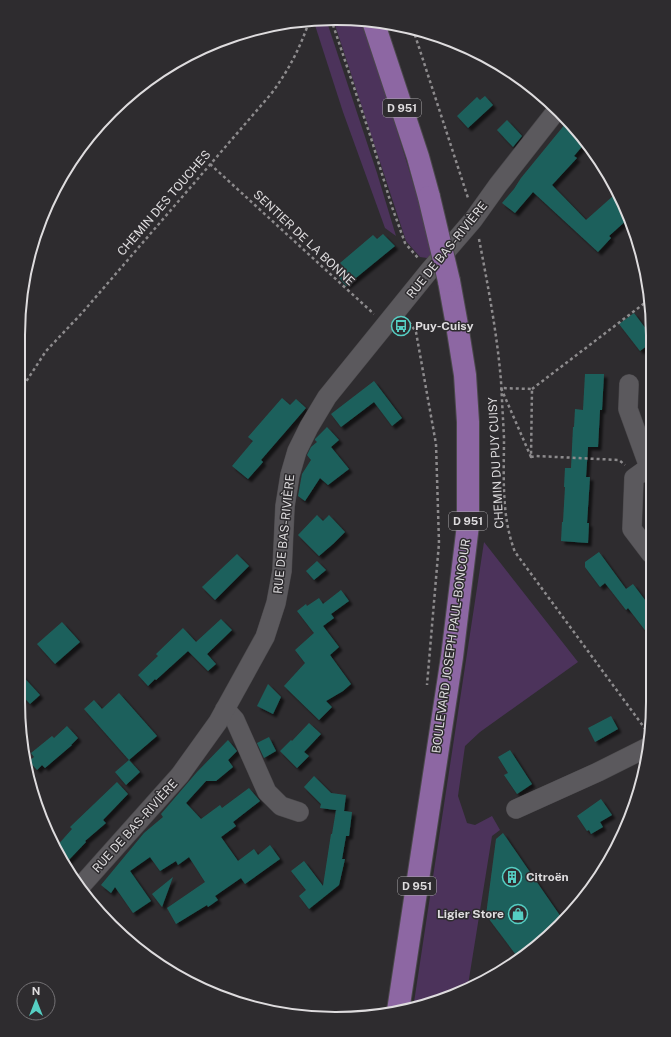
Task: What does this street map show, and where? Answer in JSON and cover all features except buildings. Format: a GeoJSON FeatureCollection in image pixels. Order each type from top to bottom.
{"type":"FeatureCollection","features":[{"type":"Feature","properties":{"kind":"main road","name":"BOULEVARD JOSEPH PAUL-BONCOUR"},"geometry":{"type":"LineString","coordinates":[[375,28],[418,157],[449,281],[465,375],[468,422],[468,525],[452,657],[399,1005]]}},
{"type":"Feature","properties":{"kind":"street","name":"RUE DE BAS-RIVIÈRE"},"geometry":{"type":"LineString","coordinates":[[83,883],[180,775],[195,752],[218,722],[265,637],[276,603],[282,571],[285,506],[290,475],[297,451],[327,397],[429,271],[473,220],[498,185],[553,115]]}},
{"type":"Feature","properties":{"kind":"street"},"geometry":{"type":"LineString","coordinates":[[629,384],[628,409],[645,470],[632,529],[646,547]]}},
{"type":"Feature","properties":{"kind":"street"},"geometry":{"type":"LineString","coordinates":[[225,709],[236,720],[267,792],[281,806],[300,812]]}},
{"type":"Feature","properties":{"kind":"street"},"geometry":{"type":"LineString","coordinates":[[516,809],[598,772],[642,750]]}},
{"type":"Feature","properties":{"kind":"path"},"geometry":{"type":"LineString","coordinates":[[333,25],[405,243],[429,271]]}},
{"type":"Feature","properties":{"kind":"path","name":"CHEMIN DES TOUCHES"},"geometry":{"type":"LineString","coordinates":[[25,383],[46,351],[82,313],[271,94],[283,78],[302,41],[307,27]]}},
{"type":"Feature","properties":{"kind":"path","name":"CHEMIN DU PUY CUISY"},"geometry":{"type":"LineString","coordinates":[[415,36],[478,232],[493,314],[501,388],[504,436],[503,481],[510,540],[515,552],[644,727]]}},
{"type":"Feature","properties":{"kind":"path","name":"SENTIER DE LA BONNE"},"geometry":{"type":"LineString","coordinates":[[210,164],[391,319],[405,318],[416,332],[436,444],[439,543],[427,690]]}},
{"type":"Feature","properties":{"kind":"path"},"geometry":{"type":"LineString","coordinates":[[531,457],[501,388],[532,389],[644,304]]}},
{"type":"Feature","properties":{"kind":"path"},"geometry":{"type":"LineString","coordinates":[[531,457],[532,389]]}},
{"type":"Feature","properties":{"kind":"path"},"geometry":{"type":"LineString","coordinates":[[531,457],[619,460],[629,468],[645,470]]}},
{"type":"Feature","properties":{"kind":"shaded area"},"geometry":{"type":"Polygon","coordinates":[[[328,25],[377,173],[396,236],[385,228],[343,112],[315,26],[328,25]]]}},
{"type":"Feature","properties":{"kind":"shaded area"},"geometry":{"type":"Polygon","coordinates":[[[335,25],[365,27],[418,199],[432,256],[427,258],[420,257],[406,241],[335,25]]]}},
{"type":"Feature","properties":{"kind":"shaded area"},"geometry":{"type":"Polygon","coordinates":[[[484,542],[578,662],[480,732],[465,746],[458,796],[467,823],[475,825],[492,816],[500,830],[492,836],[469,982],[435,996],[414,1001],[484,542]]]}},
{"type":"Feature","properties":{"kind":"place","name":"Puy-Cuisy"},"geometry":{"type":"Point","coordinates":[401,326]}},
{"type":"Feature","properties":{"kind":"place","name":"Citroën"},"geometry":{"type":"Point","coordinates":[512,877]}},
{"type":"Feature","properties":{"kind":"place","name":"Ligier Store"},"geometry":{"type":"Point","coordinates":[518,914]}}]}
